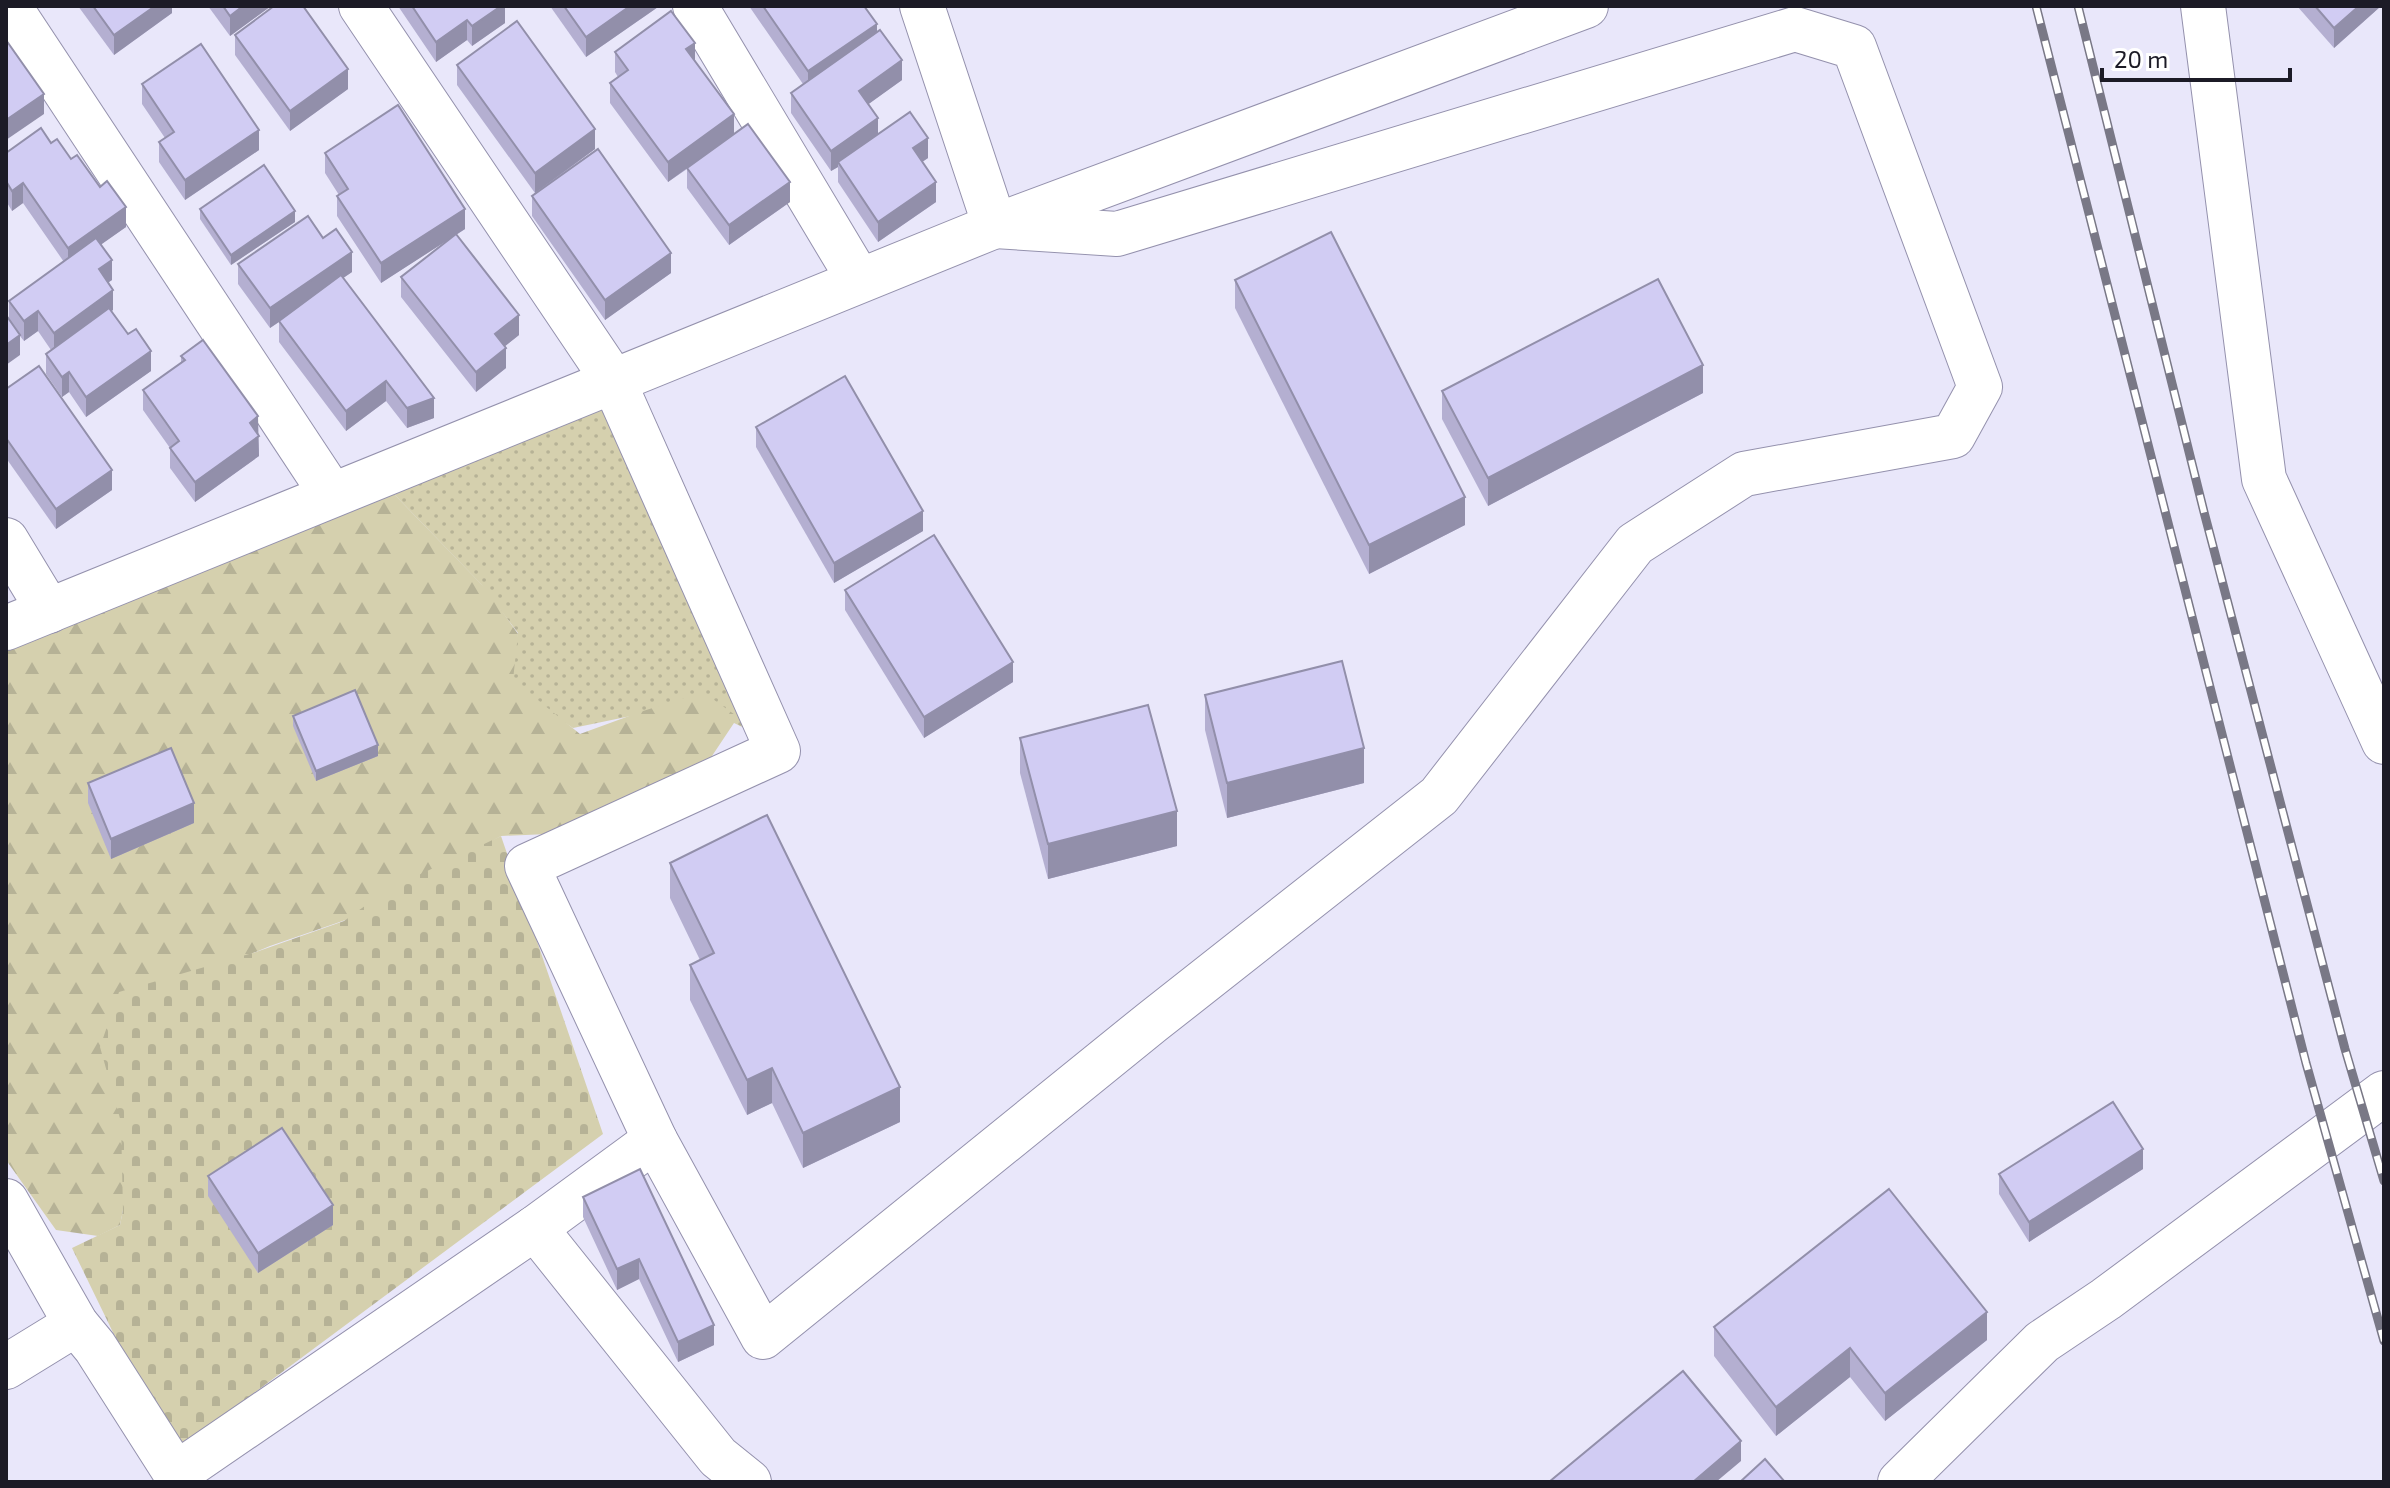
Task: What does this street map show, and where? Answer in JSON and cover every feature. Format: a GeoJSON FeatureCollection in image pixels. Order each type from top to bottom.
{"type":"FeatureCollection","features":[{"type":"Feature","properties":{"kind":"street"},"geometry":{"type":"LineString","coordinates":[[9,6],[332,495]]}},
{"type":"Feature","properties":{"kind":"street"},"geometry":{"type":"LineString","coordinates":[[361,6],[613,380],[778,751],[527,866],[655,1140],[763,1337],[1152,1022],[1439,796],[1635,544],[1744,474],[1953,436],[1980,387],[1854,47],[1795,29],[1117,234],[995,226]]}},
{"type":"Feature","properties":{"kind":"street"},"geometry":{"type":"LineString","coordinates":[[695,6],[859,280]]}},
{"type":"Feature","properties":{"kind":"street"},"geometry":{"type":"LineString","coordinates":[[922,6],[995,226]]}},
{"type":"Feature","properties":{"kind":"street"},"geometry":{"type":"LineString","coordinates":[[6,628],[995,226],[1586,6]]}},
{"type":"Feature","properties":{"kind":"street"},"geometry":{"type":"LineString","coordinates":[[2203,6],[2264,479],[2384,742]]}},
{"type":"Feature","properties":{"kind":"street"},"geometry":{"type":"LineString","coordinates":[[6,540],[49,611]]}},
{"type":"Feature","properties":{"kind":"street"},"geometry":{"type":"LineString","coordinates":[[1900,1482],[2042,1342],[2106,1299],[2384,1093]]}},
{"type":"Feature","properties":{"kind":"street"},"geometry":{"type":"LineString","coordinates":[[6,1201],[76,1324],[95,1347],[176,1474],[535,1228],[655,1140]]}},
{"type":"Feature","properties":{"kind":"street"},"geometry":{"type":"LineString","coordinates":[[535,1228],[718,1457],[749,1482]]}},
{"type":"Feature","properties":{"kind":"street"},"geometry":{"type":"LineString","coordinates":[[6,1367],[76,1324]]}},
{"type":"Feature","properties":{"kind":"green space"},"geometry":{"type":"Polygon","coordinates":[[[613,380],[773,742],[734,723],[703,701],[573,728],[505,684],[518,633],[481,584],[391,491],[613,380]]]}},
{"type":"Feature","properties":{"kind":"green space"},"geometry":{"type":"Polygon","coordinates":[[[391,491],[488,591],[518,634],[513,680],[580,734],[703,692],[738,717],[706,765],[548,834],[501,836],[360,915],[234,961],[126,1133],[120,1225],[98,1236],[56,1230],[6,1160],[6,646],[391,491]]]}},
{"type":"Feature","properties":{"kind":"green space"},"geometry":{"type":"Polygon","coordinates":[[[501,836],[603,1134],[184,1445],[140,1388],[72,1248],[120,1225],[123,1210],[121,1122],[100,1047],[119,992],[256,952],[344,921],[387,890],[501,836]]]}},
{"type":"Feature","properties":{"kind":"building"},"geometry":{"type":"Polygon","coordinates":[[[93,6],[155,6],[114,35],[93,6]]]}},
{"type":"Feature","properties":{"kind":"building"},"geometry":{"type":"Polygon","coordinates":[[[223,6],[243,6],[230,16],[223,6]]]}},
{"type":"Feature","properties":{"kind":"building"},"geometry":{"type":"Polygon","coordinates":[[[274,6],[303,6],[348,69],[290,111],[235,35],[274,6]]]}},
{"type":"Feature","properties":{"kind":"building"},"geometry":{"type":"Polygon","coordinates":[[[412,6],[501,6],[472,26],[467,20],[436,42],[412,6]]]}},
{"type":"Feature","properties":{"kind":"building"},"geometry":{"type":"Polygon","coordinates":[[[564,6],[630,6],[586,37],[564,6]]]}},
{"type":"Feature","properties":{"kind":"building"},"geometry":{"type":"Polygon","coordinates":[[[763,6],[864,6],[877,24],[808,71],[763,6]]]}},
{"type":"Feature","properties":{"kind":"building"},"geometry":{"type":"Polygon","coordinates":[[[2315,6],[2359,6],[2334,28],[2315,6]]]}},
{"type":"Feature","properties":{"kind":"building"},"geometry":{"type":"Polygon","coordinates":[[[671,11],[695,43],[686,49],[734,114],[668,162],[610,83],[628,70],[615,52],[671,11]]]}},
{"type":"Feature","properties":{"kind":"building"},"geometry":{"type":"Polygon","coordinates":[[[517,21],[595,129],[535,173],[457,65],[517,21]]]}},
{"type":"Feature","properties":{"kind":"building"},"geometry":{"type":"Polygon","coordinates":[[[880,30],[902,60],[859,91],[878,118],[831,151],[791,93],[880,30]]]}},
{"type":"Feature","properties":{"kind":"building"},"geometry":{"type":"Polygon","coordinates":[[[6,40],[44,94],[6,120],[6,40]]]}},
{"type":"Feature","properties":{"kind":"building"},"geometry":{"type":"Polygon","coordinates":[[[201,44],[259,130],[185,180],[159,142],[174,132],[142,84],[201,44]]]}},
{"type":"Feature","properties":{"kind":"building"},"geometry":{"type":"Polygon","coordinates":[[[398,105],[465,209],[381,263],[337,196],[348,189],[325,153],[398,105]]]}},
{"type":"Feature","properties":{"kind":"building"},"geometry":{"type":"Polygon","coordinates":[[[910,112],[928,138],[913,148],[936,182],[878,222],[838,162],[910,112]]]}},
{"type":"Feature","properties":{"kind":"building"},"geometry":{"type":"Polygon","coordinates":[[[748,124],[790,182],[729,225],[687,168],[748,124]]]}},
{"type":"Feature","properties":{"kind":"building"},"geometry":{"type":"Polygon","coordinates":[[[41,128],[51,143],[57,139],[71,159],[77,155],[100,187],[107,181],[126,207],[68,248],[23,183],[12,191],[6,181],[6,153],[41,128]]]}},
{"type":"Feature","properties":{"kind":"building"},"geometry":{"type":"Polygon","coordinates":[[[598,149],[671,253],[605,300],[532,196],[598,149]]]}},
{"type":"Feature","properties":{"kind":"building"},"geometry":{"type":"Polygon","coordinates":[[[264,165],[295,211],[231,255],[200,209],[264,165]]]}},
{"type":"Feature","properties":{"kind":"building"},"geometry":{"type":"Polygon","coordinates":[[[308,216],[323,238],[336,229],[352,252],[270,308],[238,264],[308,216]]]}},
{"type":"Feature","properties":{"kind":"building"},"geometry":{"type":"Polygon","coordinates":[[[1331,232],[1465,497],[1369,545],[1235,280],[1331,232]]]}},
{"type":"Feature","properties":{"kind":"building"},"geometry":{"type":"Polygon","coordinates":[[[456,234],[519,315],[495,334],[506,348],[476,372],[401,277],[456,234]]]}},
{"type":"Feature","properties":{"kind":"building"},"geometry":{"type":"Polygon","coordinates":[[[96,238],[112,260],[99,269],[113,290],[54,333],[38,311],[24,321],[9,301],[96,238]]]}},
{"type":"Feature","properties":{"kind":"building"},"geometry":{"type":"Polygon","coordinates":[[[341,275],[434,398],[407,408],[386,381],[346,411],[279,321],[341,275]]]}},
{"type":"Feature","properties":{"kind":"building"},"geometry":{"type":"Polygon","coordinates":[[[1658,279],[1703,365],[1488,478],[1442,391],[1658,279]]]}},
{"type":"Feature","properties":{"kind":"building"},"geometry":{"type":"Polygon","coordinates":[[[109,308],[128,334],[136,329],[151,351],[86,397],[69,372],[62,377],[46,354],[109,308]]]}},
{"type":"Feature","properties":{"kind":"building"},"geometry":{"type":"Polygon","coordinates":[[[6,315],[20,335],[6,345],[6,315]]]}},
{"type":"Feature","properties":{"kind":"building"},"geometry":{"type":"Polygon","coordinates":[[[203,340],[258,416],[250,423],[259,436],[195,482],[170,448],[179,441],[143,390],[185,360],[181,356],[203,340]]]}},
{"type":"Feature","properties":{"kind":"building"},"geometry":{"type":"Polygon","coordinates":[[[39,366],[112,470],[56,509],[6,438],[6,389],[39,366]]]}},
{"type":"Feature","properties":{"kind":"building"},"geometry":{"type":"Polygon","coordinates":[[[845,376],[923,511],[834,563],[756,427],[845,376]]]}},
{"type":"Feature","properties":{"kind":"building"},"geometry":{"type":"Polygon","coordinates":[[[934,535],[1013,662],[924,717],[845,590],[934,535]]]}},
{"type":"Feature","properties":{"kind":"building"},"geometry":{"type":"Polygon","coordinates":[[[1342,661],[1364,748],[1227,783],[1205,695],[1342,661]]]}},
{"type":"Feature","properties":{"kind":"building"},"geometry":{"type":"Polygon","coordinates":[[[355,690],[378,745],[316,771],[293,716],[355,690]]]}},
{"type":"Feature","properties":{"kind":"building"},"geometry":{"type":"Polygon","coordinates":[[[1148,705],[1177,811],[1048,844],[1020,738],[1148,705]]]}},
{"type":"Feature","properties":{"kind":"building"},"geometry":{"type":"Polygon","coordinates":[[[171,748],[194,803],[111,839],[88,783],[171,748]]]}},
{"type":"Feature","properties":{"kind":"building"},"geometry":{"type":"Polygon","coordinates":[[[767,815],[900,1087],[803,1133],[772,1068],[747,1080],[690,965],[714,953],[670,863],[767,815]]]}},
{"type":"Feature","properties":{"kind":"building"},"geometry":{"type":"Polygon","coordinates":[[[2113,1102],[2143,1149],[2029,1222],[1999,1174],[2113,1102]]]}},
{"type":"Feature","properties":{"kind":"building"},"geometry":{"type":"Polygon","coordinates":[[[282,1128],[333,1205],[258,1253],[208,1176],[282,1128]]]}},
{"type":"Feature","properties":{"kind":"building"},"geometry":{"type":"Polygon","coordinates":[[[640,1169],[714,1325],[678,1342],[639,1259],[617,1269],[583,1197],[640,1169]]]}},
{"type":"Feature","properties":{"kind":"building"},"geometry":{"type":"Polygon","coordinates":[[[1889,1189],[1987,1312],[1885,1393],[1850,1348],[1776,1407],[1714,1327],[1889,1189]]]}},
{"type":"Feature","properties":{"kind":"building"},"geometry":{"type":"Polygon","coordinates":[[[1683,1371],[1741,1441],[1693,1482],[1549,1482],[1683,1371]]]}},
{"type":"Feature","properties":{"kind":"building"},"geometry":{"type":"Polygon","coordinates":[[[1765,1459],[1785,1482],[1740,1482],[1765,1459]]]}},
{"type":"Feature","properties":{"kind":"railway"},"geometry":{"type":"LineString","coordinates":[[2036,6],[2306,1063],[2384,1341]]}},
{"type":"Feature","properties":{"kind":"railway"},"geometry":{"type":"LineString","coordinates":[[2078,6],[2204,512],[2345,1049],[2384,1181]]}}]}
